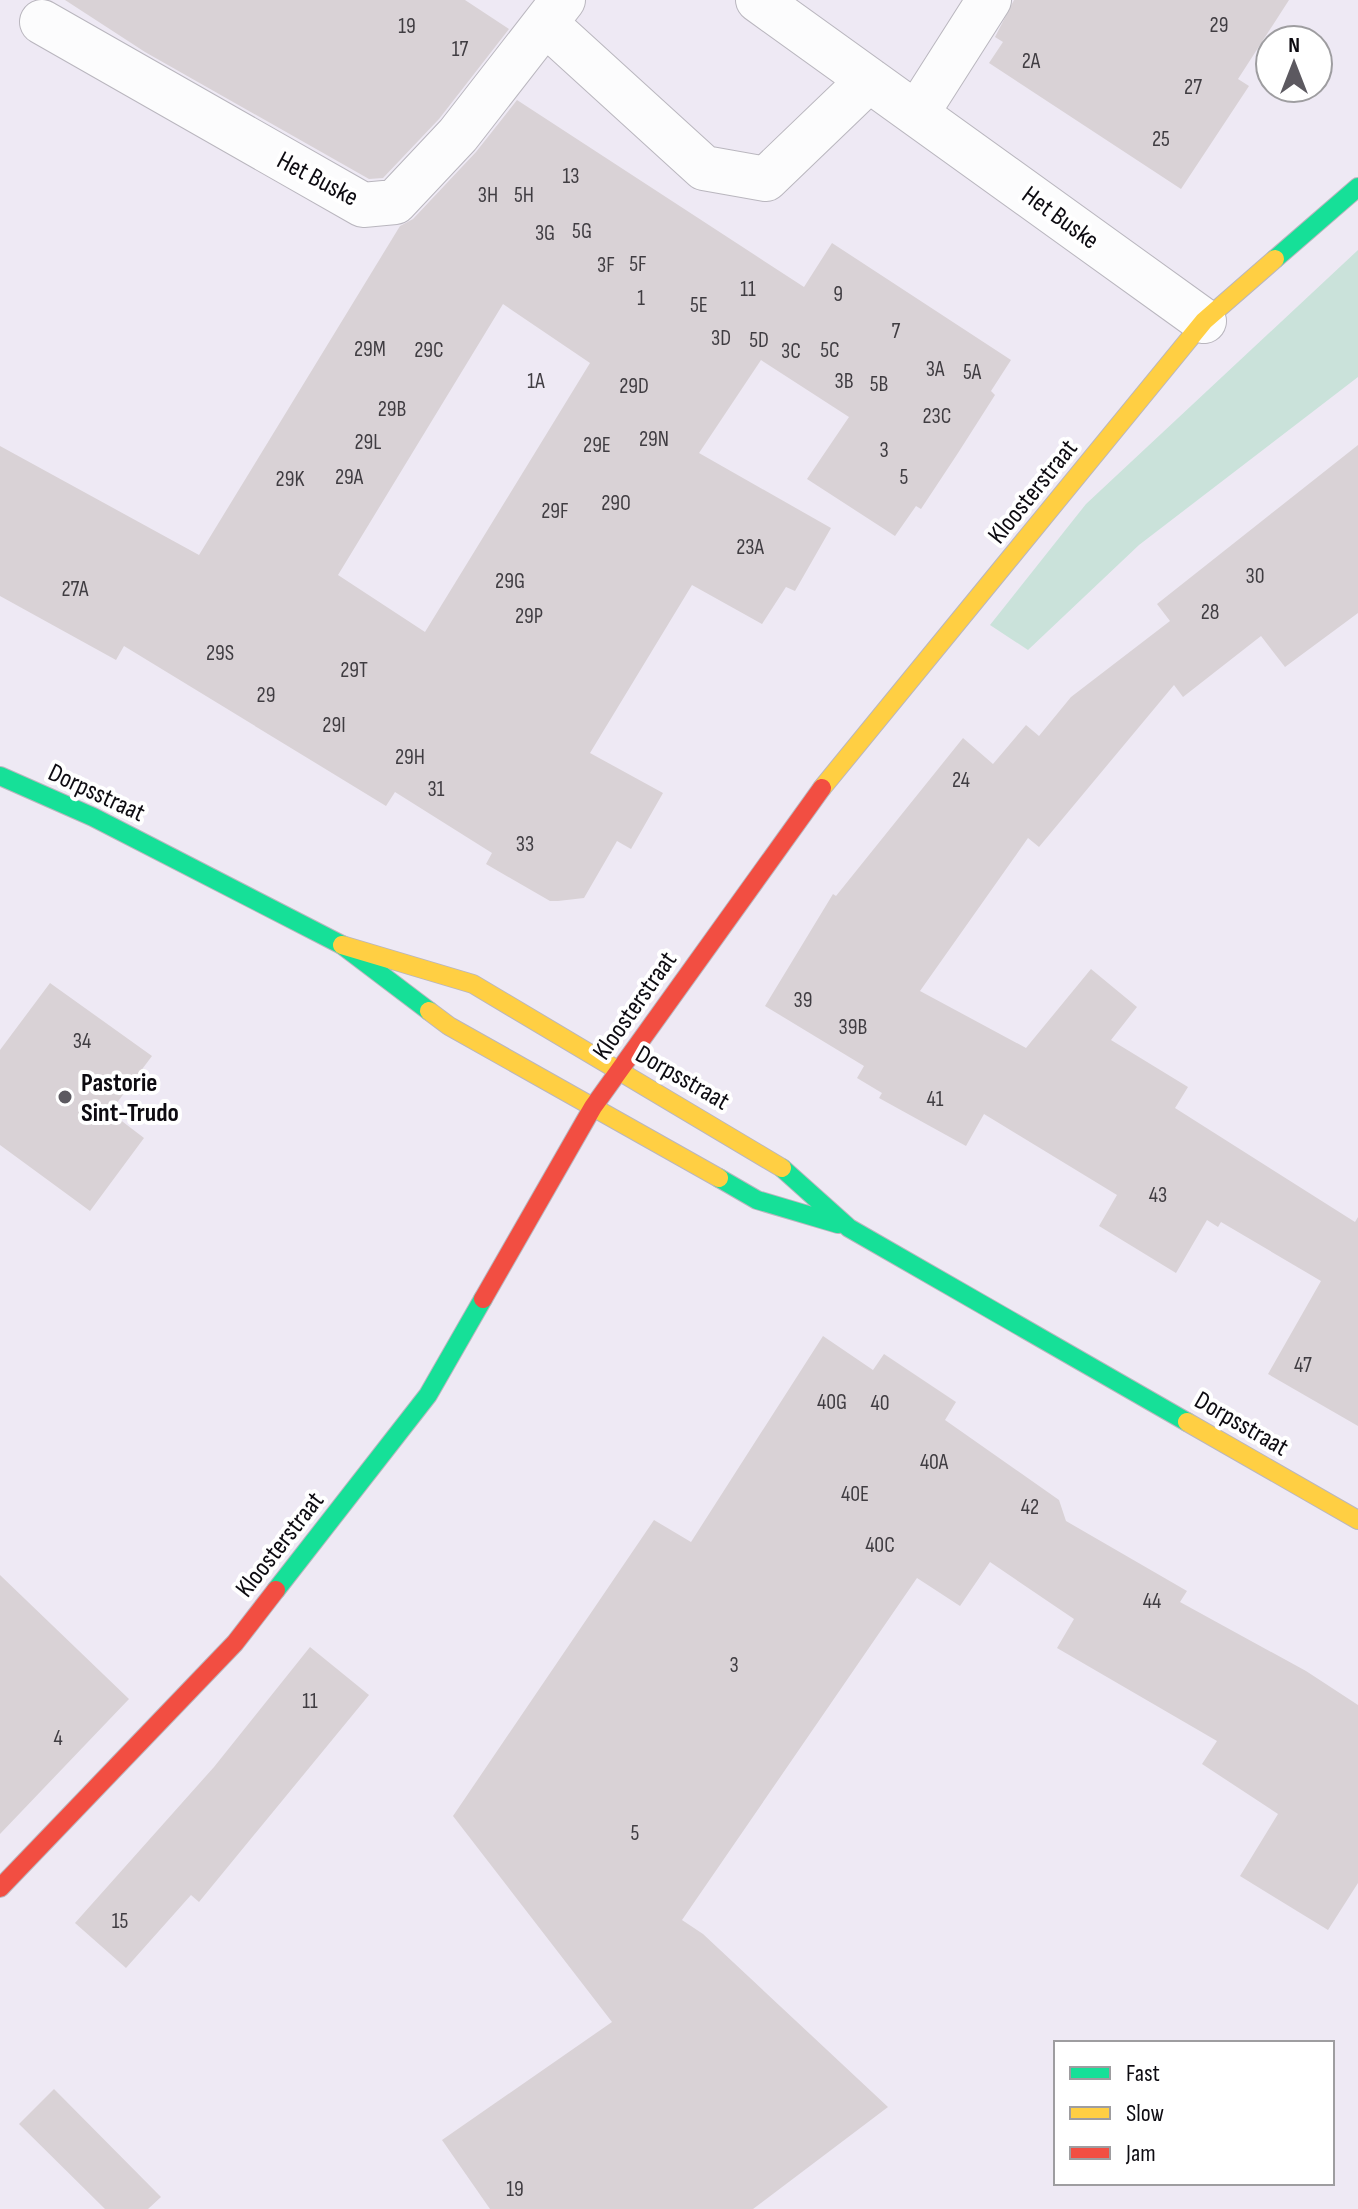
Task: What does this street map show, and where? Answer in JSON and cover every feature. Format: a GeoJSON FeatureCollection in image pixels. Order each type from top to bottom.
{"type":"FeatureCollection","features":[{"type":"Feature","properties":{"kind":"street","name":"Het Buske"},"geometry":{"type":"LineString","coordinates":[[758,0],[1204,321]]}},
{"type":"Feature","properties":{"kind":"street"},"geometry":{"type":"LineString","coordinates":[[917,113],[989,0]]}},
{"type":"Feature","properties":{"kind":"street","name":"Het Buske"},"geometry":{"type":"LineString","coordinates":[[42,22],[363,205],[395,202],[458,135],[555,12],[704,168],[766,179],[869,80]]}},
{"type":"Feature","properties":{"kind":"street","name":"Kloosterstraat"},"geometry":{"type":"LineString","coordinates":[[0,1888],[235,1643],[428,1395],[593,1107],[807,806],[1204,321],[1358,187]]}},
{"type":"Feature","properties":{"kind":"street","name":"Dorpsstraat"},"geometry":{"type":"LineString","coordinates":[[0,776],[93,817],[342,945],[449,1026],[757,1200],[849,1228]]}},
{"type":"Feature","properties":{"kind":"street","name":"Dorpsstraat"},"geometry":{"type":"LineString","coordinates":[[342,945],[473,984],[775,1161],[849,1228],[1358,1520]]}},
{"type":"Feature","properties":{"kind":"green space"},"geometry":{"type":"Polygon","coordinates":[[[1358,250],[1358,377],[1139,545],[1028,650],[990,625],[1086,504],[1358,250]]]}},
{"type":"Feature","properties":{"kind":"building"},"geometry":{"type":"Polygon","coordinates":[[[65,0],[465,0],[509,29],[439,119],[383,178],[369,179],[145,52],[65,0]]]}},
{"type":"Feature","properties":{"kind":"building"},"geometry":{"type":"Polygon","coordinates":[[[1014,0],[1289,0],[1274,24],[1254,24],[1254,54],[1238,79],[1249,86],[1181,189],[989,63],[1003,42],[995,37],[1014,0]]]}},
{"type":"Feature","properties":{"kind":"building"},"geometry":{"type":"Polygon","coordinates":[[[517,100],[804,287],[832,243],[1011,360],[991,391],[995,395],[958,453],[921,509],[916,506],[895,536],[807,479],[849,417],[761,360],[699,453],[831,528],[795,591],[786,587],[762,624],[692,585],[590,753],[663,793],[631,849],[617,841],[584,898],[550,901],[486,864],[492,853],[395,792],[386,806],[124,646],[116,660],[0,596],[0,446],[199,555],[400,226],[413,219],[476,152],[517,100]],[[503,304],[338,575],[425,632],[590,363],[503,304]]]}},
{"type":"Feature","properties":{"kind":"building"},"geometry":{"type":"Polygon","coordinates":[[[1358,445],[1358,613],[1285,667],[1261,636],[1183,697],[1174,685],[1039,847],[1028,838],[920,991],[1026,1048],[1091,969],[1137,1007],[1111,1040],[1188,1087],[1175,1108],[1355,1222],[1358,1217],[1358,1426],[1268,1374],[1321,1281],[1221,1222],[1218,1227],[1207,1220],[1176,1273],[1099,1226],[1117,1195],[984,1114],[966,1146],[879,1098],[882,1093],[857,1078],[864,1066],[765,1006],[833,894],[836,896],[963,738],[993,764],[1026,725],[1039,736],[1071,697],[1170,621],[1157,604],[1358,445]]]}},
{"type":"Feature","properties":{"kind":"building","name":"Pastorie Sint-Trudo"},"geometry":{"type":"Polygon","coordinates":[[[50,983],[152,1056],[110,1112],[144,1138],[90,1211],[0,1145],[0,1050],[50,983]]]}},
{"type":"Feature","properties":{"kind":"building"},"geometry":{"type":"Polygon","coordinates":[[[823,1336],[873,1370],[884,1354],[956,1402],[945,1420],[1059,1500],[1066,1521],[1187,1591],[1180,1602],[1306,1671],[1358,1705],[1358,1883],[1328,1930],[1240,1876],[1278,1814],[1202,1764],[1217,1741],[1057,1648],[1074,1619],[990,1562],[960,1606],[917,1578],[682,1920],[703,1934],[888,2107],[753,2209],[490,2209],[442,2140],[612,2022],[453,1816],[654,1520],[691,1542],[823,1336]]]}},
{"type":"Feature","properties":{"kind":"building"},"geometry":{"type":"Polygon","coordinates":[[[0,1575],[129,1699],[0,1834],[0,1575]]]}},
{"type":"Feature","properties":{"kind":"building"},"geometry":{"type":"Polygon","coordinates":[[[310,1647],[369,1695],[199,1902],[191,1895],[126,1968],[75,1923],[214,1767],[310,1647]]]}},
{"type":"Feature","properties":{"kind":"building"},"geometry":{"type":"Polygon","coordinates":[[[54,2089],[161,2197],[148,2209],[105,2209],[19,2124],[54,2089]]]}},
{"type":"Feature","properties":{"kind":"traffic: fast"},"geometry":{"type":"LineString","coordinates":[[1275,259],[1358,187]]}},
{"type":"Feature","properties":{"kind":"traffic: fast"},"geometry":{"type":"LineString","coordinates":[[0,776],[93,817],[342,945],[429,1011]]}},
{"type":"Feature","properties":{"kind":"traffic: fast"},"geometry":{"type":"LineString","coordinates":[[782,1168],[849,1228],[1187,1422]]}},
{"type":"Feature","properties":{"kind":"traffic: fast"},"geometry":{"type":"LineString","coordinates":[[719,1178],[757,1200],[838,1224]]}},
{"type":"Feature","properties":{"kind":"traffic: fast"},"geometry":{"type":"LineString","coordinates":[[276,1590],[428,1395],[483,1299]]}},
{"type":"Feature","properties":{"kind":"traffic: slow"},"geometry":{"type":"LineString","coordinates":[[822,788],[1204,321],[1275,259]]}},
{"type":"Feature","properties":{"kind":"traffic: slow"},"geometry":{"type":"LineString","coordinates":[[342,945],[473,984],[782,1168]]}},
{"type":"Feature","properties":{"kind":"traffic: slow"},"geometry":{"type":"LineString","coordinates":[[429,1011],[449,1026],[719,1178]]}},
{"type":"Feature","properties":{"kind":"traffic: slow"},"geometry":{"type":"LineString","coordinates":[[1187,1422],[1358,1520]]}},
{"type":"Feature","properties":{"kind":"traffic: jam"},"geometry":{"type":"LineString","coordinates":[[483,1299],[593,1107],[822,788]]}},
{"type":"Feature","properties":{"kind":"traffic: jam"},"geometry":{"type":"LineString","coordinates":[[0,1888],[235,1643],[276,1590]]}},
{"type":"Feature","properties":{"kind":"place","name":"Pastorie Sint-Trudo"},"geometry":{"type":"Point","coordinates":[65,1097]}}]}
